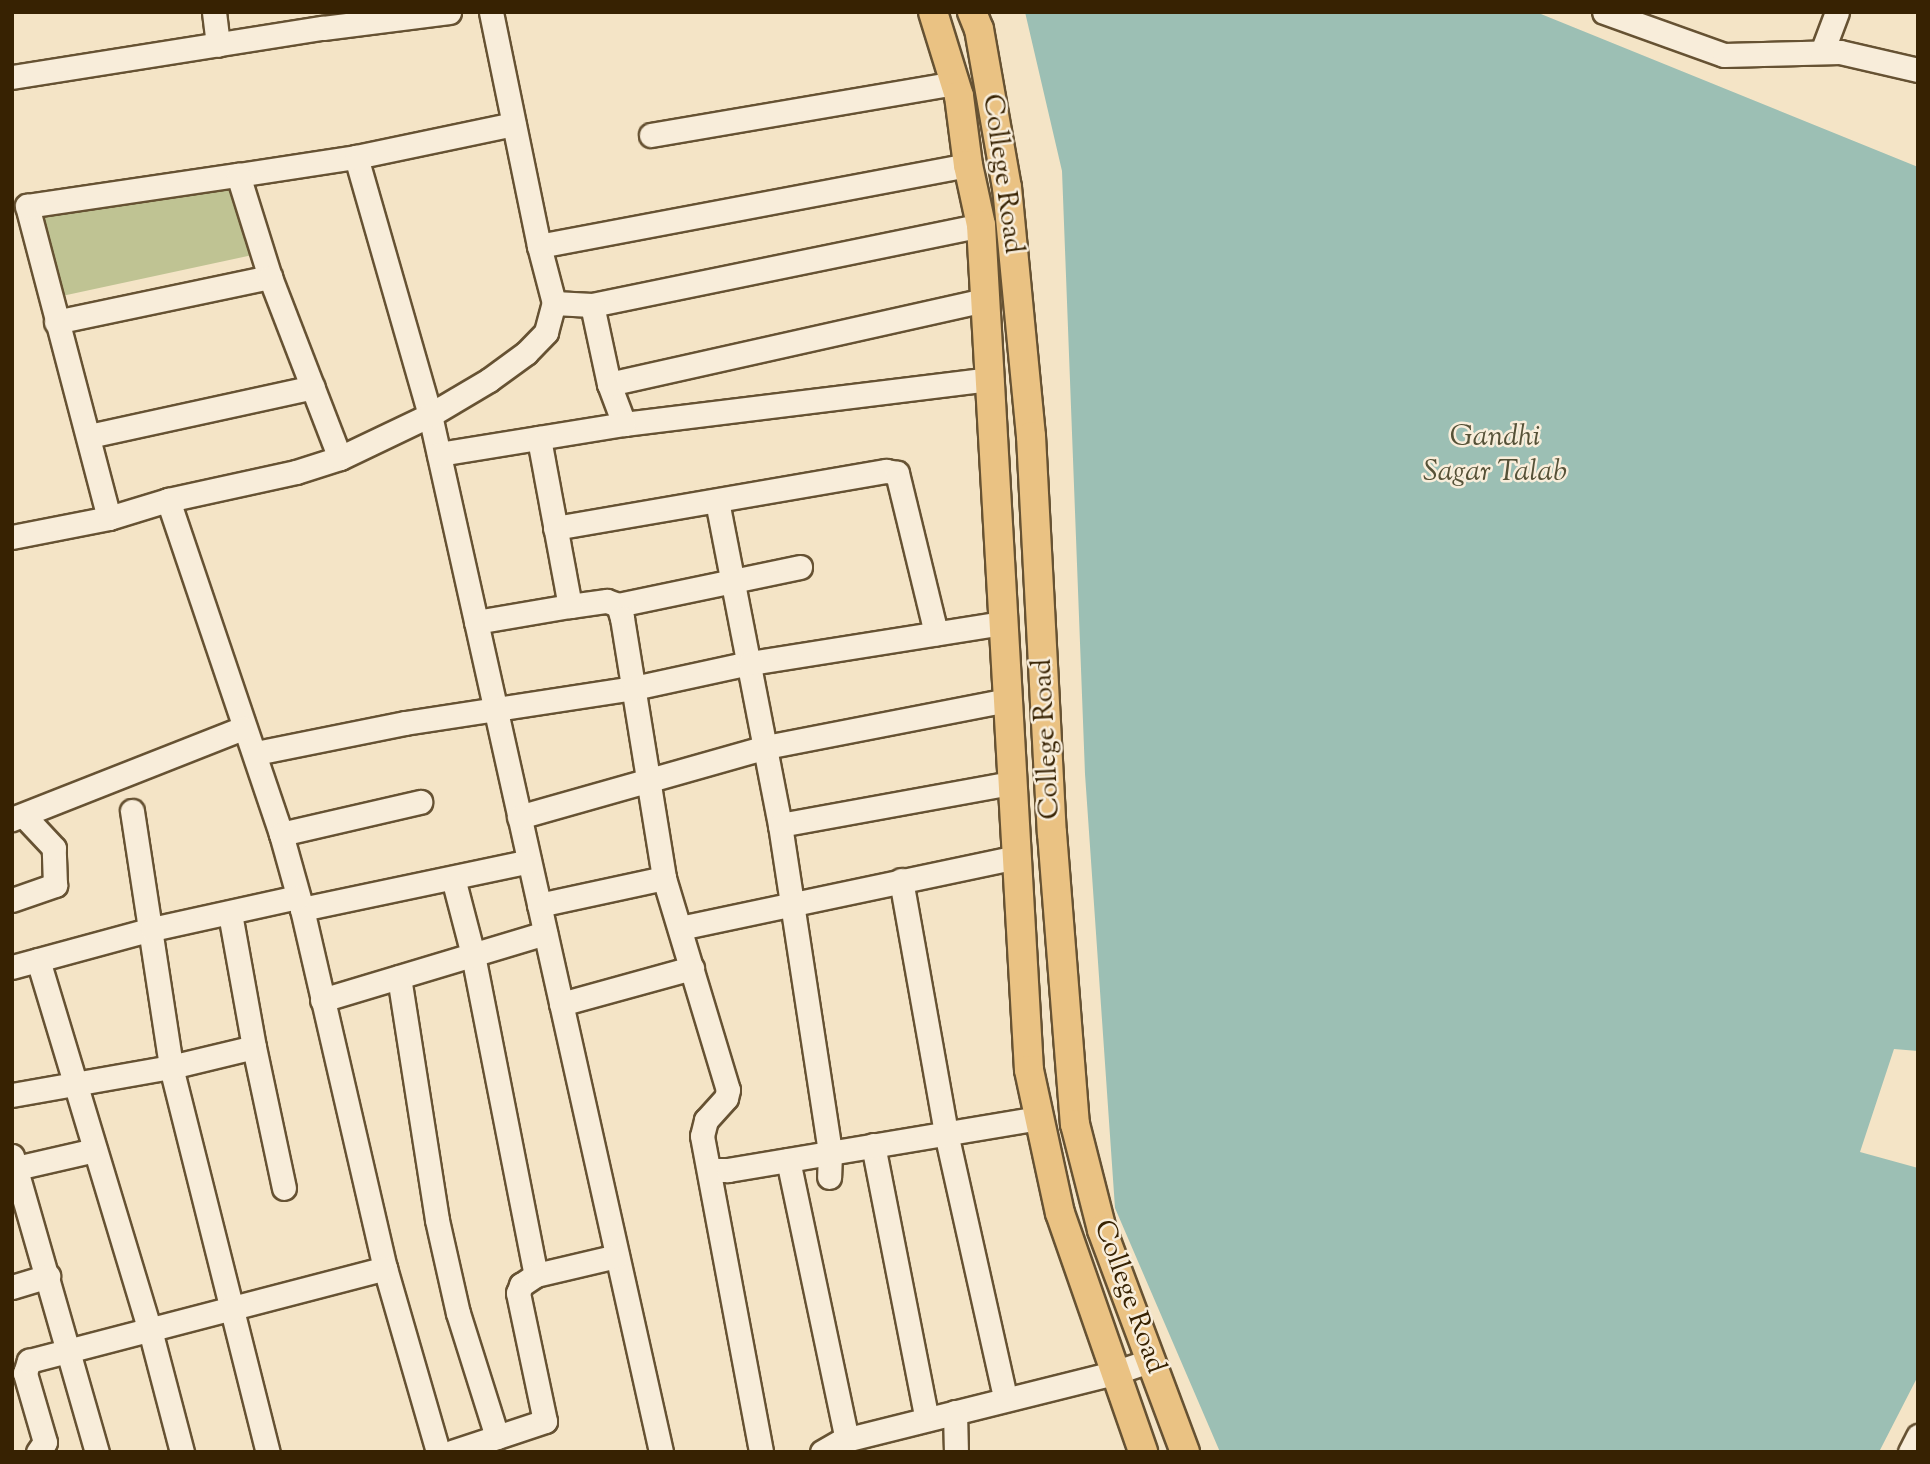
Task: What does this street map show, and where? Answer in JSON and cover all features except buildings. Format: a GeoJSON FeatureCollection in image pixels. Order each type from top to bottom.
{"type":"FeatureCollection","features":[{"type":"Feature","properties":{"kind":"main road","name":"College Road"},"geometry":{"type":"LineString","coordinates":[[933,12],[956,83],[968,164],[981,225],[1029,1070],[1060,1213],[1143,1452]]}},
{"type":"Feature","properties":{"kind":"main road","name":"College Road"},"geometry":{"type":"LineString","coordinates":[[972,12],[979,29],[1007,187],[1031,436],[1052,833],[1075,1124],[1102,1230],[1185,1452]]}},
{"type":"Feature","properties":{"kind":"street"},"geometry":{"type":"LineString","coordinates":[[214,12],[218,46]]}},
{"type":"Feature","properties":{"kind":"street"},"geometry":{"type":"LineString","coordinates":[[12,77],[218,46],[322,20],[449,12]]}},
{"type":"Feature","properties":{"kind":"street"},"geometry":{"type":"LineString","coordinates":[[12,537],[109,518],[168,500],[296,472],[340,458],[430,415],[489,380],[526,353],[546,331],[554,303],[539,246],[491,12]]}},
{"type":"Feature","properties":{"kind":"street"},"geometry":{"type":"LineString","coordinates":[[1604,12],[1724,55],[1840,52],[1918,70]]}},
{"type":"Feature","properties":{"kind":"street"},"geometry":{"type":"LineString","coordinates":[[1822,52],[1837,12]]}},
{"type":"Feature","properties":{"kind":"street"},"geometry":{"type":"LineString","coordinates":[[651,135],[956,83]]}},
{"type":"Feature","properties":{"kind":"street"},"geometry":{"type":"LineString","coordinates":[[109,518],[89,436],[20,207],[356,158],[514,124]]}},
{"type":"Feature","properties":{"kind":"street"},"geometry":{"type":"LineString","coordinates":[[356,158],[430,415],[660,1452]]}},
{"type":"Feature","properties":{"kind":"street"},"geometry":{"type":"LineString","coordinates":[[539,246],[968,164]]}},
{"type":"Feature","properties":{"kind":"street"},"geometry":{"type":"LineString","coordinates":[[238,175],[270,277],[340,458]]}},
{"type":"Feature","properties":{"kind":"street"},"geometry":{"type":"LineString","coordinates":[[554,303],[592,305],[981,225]]}},
{"type":"Feature","properties":{"kind":"street"},"geometry":{"type":"LineString","coordinates":[[56,322],[270,277]]}},
{"type":"Feature","properties":{"kind":"street"},"geometry":{"type":"LineString","coordinates":[[609,384],[986,300]]}},
{"type":"Feature","properties":{"kind":"street"},"geometry":{"type":"LineString","coordinates":[[592,305],[609,384],[624,424]]}},
{"type":"Feature","properties":{"kind":"street"},"geometry":{"type":"LineString","coordinates":[[439,454],[624,424],[991,379]]}},
{"type":"Feature","properties":{"kind":"street"},"geometry":{"type":"LineString","coordinates":[[89,436],[313,387]]}},
{"type":"Feature","properties":{"kind":"street"},"geometry":{"type":"LineString","coordinates":[[539,438],[569,606]]}},
{"type":"Feature","properties":{"kind":"street"},"geometry":{"type":"LineString","coordinates":[[555,528],[886,471],[897,473],[936,633]]}},
{"type":"Feature","properties":{"kind":"street"},"geometry":{"type":"LineString","coordinates":[[168,500],[243,728],[256,753],[281,834],[300,903],[385,1268],[438,1452]]}},
{"type":"Feature","properties":{"kind":"street"},"geometry":{"type":"LineString","coordinates":[[717,501],[780,825],[830,1152],[829,1177]]}},
{"type":"Feature","properties":{"kind":"street"},"geometry":{"type":"LineString","coordinates":[[476,622],[607,601],[618,605],[800,568]]}},
{"type":"Feature","properties":{"kind":"street"},"geometry":{"type":"LineString","coordinates":[[618,605],[664,878],[728,1090],[726,1098],[706,1120],[702,1130],[761,1452]]}},
{"type":"Feature","properties":{"kind":"street"},"geometry":{"type":"LineString","coordinates":[[256,753],[405,723],[634,688],[750,663],[1003,623]]}},
{"type":"Feature","properties":{"kind":"street"},"geometry":{"type":"LineString","coordinates":[[519,817],[766,747],[1007,700]]}},
{"type":"Feature","properties":{"kind":"street"},"geometry":{"type":"LineString","coordinates":[[12,900],[55,885],[54,848],[18,817],[243,728]]}},
{"type":"Feature","properties":{"kind":"street"},"geometry":{"type":"LineString","coordinates":[[780,825],[1012,783]]}},
{"type":"Feature","properties":{"kind":"street"},"geometry":{"type":"LineString","coordinates":[[281,834],[420,802]]}},
{"type":"Feature","properties":{"kind":"street"},"geometry":{"type":"LineString","coordinates":[[132,811],[171,1067],[268,1452]]}},
{"type":"Feature","properties":{"kind":"street"},"geometry":{"type":"LineString","coordinates":[[680,928],[792,902],[1016,857]]}},
{"type":"Feature","properties":{"kind":"street"},"geometry":{"type":"LineString","coordinates":[[12,967],[152,929],[230,913],[453,877],[529,861]]}},
{"type":"Feature","properties":{"kind":"street"},"geometry":{"type":"LineString","coordinates":[[453,877],[473,955],[536,1275]]}},
{"type":"Feature","properties":{"kind":"street"},"geometry":{"type":"LineString","coordinates":[[539,905],[664,878]]}},
{"type":"Feature","properties":{"kind":"street"},"geometry":{"type":"LineString","coordinates":[[901,880],[946,1133],[1003,1388]]}},
{"type":"Feature","properties":{"kind":"street"},"geometry":{"type":"LineString","coordinates":[[230,913],[254,1048],[284,1188]]}},
{"type":"Feature","properties":{"kind":"street"},"geometry":{"type":"LineString","coordinates":[[322,1000],[545,933]]}},
{"type":"Feature","properties":{"kind":"street"},"geometry":{"type":"LineString","coordinates":[[38,960],[150,1330],[183,1452]]}},
{"type":"Feature","properties":{"kind":"street"},"geometry":{"type":"LineString","coordinates":[[561,1004],[692,968]]}},
{"type":"Feature","properties":{"kind":"street"},"geometry":{"type":"LineString","coordinates":[[399,977],[437,1220],[458,1312],[497,1437]]}},
{"type":"Feature","properties":{"kind":"street"},"geometry":{"type":"LineString","coordinates":[[12,1095],[171,1067],[254,1048]]}},
{"type":"Feature","properties":{"kind":"street"},"geometry":{"type":"LineString","coordinates":[[709,1170],[728,1170],[1039,1118]]}},
{"type":"Feature","properties":{"kind":"street"},"geometry":{"type":"LineString","coordinates":[[873,1145],[927,1419]]}},
{"type":"Feature","properties":{"kind":"street"},"geometry":{"type":"LineString","coordinates":[[95,1150],[13,1164],[70,1350],[97,1452]]}},
{"type":"Feature","properties":{"kind":"street"},"geometry":{"type":"LineString","coordinates":[[788,1160],[847,1440]]}},
{"type":"Feature","properties":{"kind":"street"},"geometry":{"type":"LineString","coordinates":[[453,1452],[545,1421],[518,1293],[521,1285],[536,1275],[617,1256]]}},
{"type":"Feature","properties":{"kind":"street"},"geometry":{"type":"LineString","coordinates":[[38,1452],[45,1442],[25,1367],[29,1361],[385,1268]]}},
{"type":"Feature","properties":{"kind":"street"},"geometry":{"type":"LineString","coordinates":[[12,1287],[48,1276]]}},
{"type":"Feature","properties":{"kind":"street"},"geometry":{"type":"LineString","coordinates":[[823,1452],[847,1440],[1114,1373],[1152,1360]]}},
{"type":"Feature","properties":{"kind":"street"},"geometry":{"type":"LineString","coordinates":[[955,1412],[956,1452]]}},
{"type":"Feature","properties":{"kind":"street"},"geometry":{"type":"LineString","coordinates":[[1910,1452],[1918,1436]]}},
{"type":"Feature","properties":{"kind":"green space"},"geometry":{"type":"Polygon","coordinates":[[[229,176],[257,254],[62,296],[35,211],[229,176]]]}},
{"type":"Feature","properties":{"kind":"water","name":"Gandhi Sagar Talab"},"geometry":{"type":"Polygon","coordinates":[[[1025,12],[1536,12],[1918,167],[1918,1051],[1894,1049],[1860,1152],[1918,1168],[1918,1376],[1879,1452],[1220,1452],[1115,1208],[1085,774],[1062,171],[1025,12]]]}}]}
